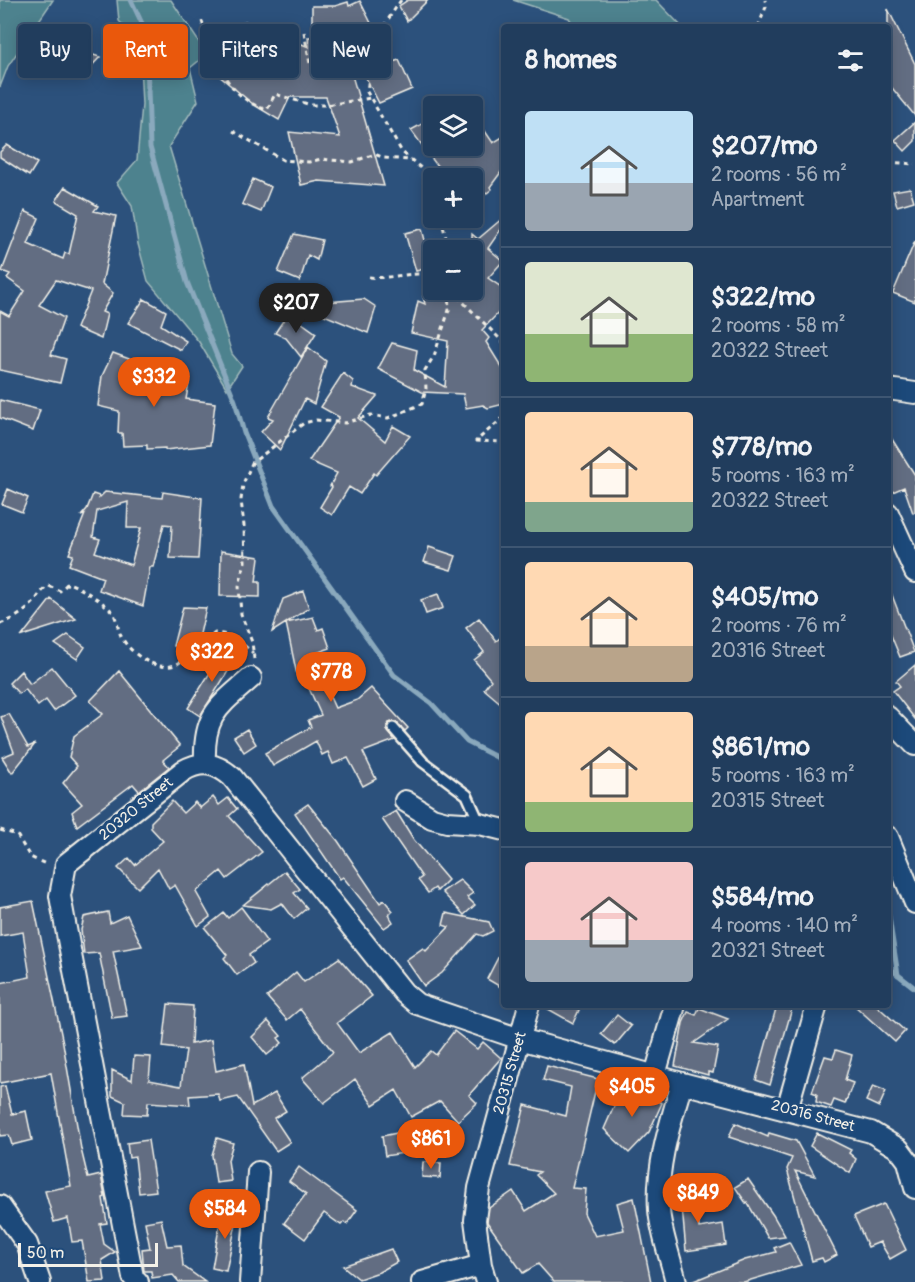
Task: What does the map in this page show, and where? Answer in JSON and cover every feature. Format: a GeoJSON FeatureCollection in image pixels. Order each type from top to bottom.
{"type":"FeatureCollection","features":[{"type":"Feature","properties":{"kind":"street"},"geometry":{"type":"LineString","coordinates":[[891,389],[915,393]]}},
{"type":"Feature","properties":{"kind":"street"},"geometry":{"type":"LineString","coordinates":[[891,520],[915,572]]}},
{"type":"Feature","properties":{"kind":"street"},"geometry":{"type":"LineString","coordinates":[[251,678],[228,696],[214,714],[204,748],[205,763],[222,768],[232,777],[404,993],[417,1004],[520,1038]]}},
{"type":"Feature","properties":{"kind":"street"},"geometry":{"type":"LineString","coordinates":[[891,720],[915,745]]}},
{"type":"Feature","properties":{"kind":"street","name":"20320 Street"},"geometry":{"type":"LineString","coordinates":[[64,868],[183,771],[205,763]]}},
{"type":"Feature","properties":{"kind":"street"},"geometry":{"type":"LineString","coordinates":[[405,801],[439,820],[465,825],[480,824],[501,829]]}},
{"type":"Feature","properties":{"kind":"street"},"geometry":{"type":"LineString","coordinates":[[891,844],[915,903]]}},
{"type":"Feature","properties":{"kind":"street"},"geometry":{"type":"LineString","coordinates":[[64,868],[60,896],[133,1277],[138,1282]]}},
{"type":"Feature","properties":{"kind":"street","name":"20315 Street"},"geometry":{"type":"LineString","coordinates":[[483,1274],[475,1220],[479,1188],[528,1008]]}},
{"type":"Feature","properties":{"kind":"street"},"geometry":{"type":"LineString","coordinates":[[655,1075],[674,1008]]}},
{"type":"Feature","properties":{"kind":"street"},"geometry":{"type":"LineString","coordinates":[[787,1108],[816,1008]]}},
{"type":"Feature","properties":{"kind":"street","name":"20316 Street"},"geometry":{"type":"LineString","coordinates":[[520,1038],[681,1083],[787,1108],[871,1132],[889,1140],[908,1161],[915,1188]]}},
{"type":"Feature","properties":{"kind":"street"},"geometry":{"type":"LineString","coordinates":[[676,1282],[659,1213],[659,1192],[666,1138],[681,1083]]}},
{"type":"Feature","properties":{"kind":"street"},"geometry":{"type":"LineString","coordinates":[[250,1282],[258,1172]]}},
{"type":"Feature","properties":{"kind":"street"},"geometry":{"type":"LineString","coordinates":[[0,1206],[27,1244],[40,1282]]}},
{"type":"Feature","properties":{"kind":"street"},"geometry":{"type":"LineString","coordinates":[[422,1282],[483,1274]]}},
{"type":"Feature","properties":{"kind":"lane"},"geometry":{"type":"LineString","coordinates":[[393,728],[423,762],[467,795],[480,824]]}},
{"type":"Feature","properties":{"kind":"path"},"geometry":{"type":"LineString","coordinates":[[385,24],[401,0]]}},
{"type":"Feature","properties":{"kind":"path"},"geometry":{"type":"LineString","coordinates":[[759,24],[766,7],[765,0]]}},
{"type":"Feature","properties":{"kind":"path"},"geometry":{"type":"LineString","coordinates":[[202,21],[216,65],[241,99],[251,105],[267,110],[275,94],[311,105],[371,98]]}},
{"type":"Feature","properties":{"kind":"path"},"geometry":{"type":"LineString","coordinates":[[304,32],[311,64]]}},
{"type":"Feature","properties":{"kind":"path"},"geometry":{"type":"LineString","coordinates":[[368,78],[367,92],[402,152],[423,170]]}},
{"type":"Feature","properties":{"kind":"path"},"geometry":{"type":"LineString","coordinates":[[233,131],[283,160],[309,162],[321,159],[352,162],[375,154],[384,158],[412,160]]}},
{"type":"Feature","properties":{"kind":"path"},"geometry":{"type":"LineString","coordinates":[[891,162],[915,164]]}},
{"type":"Feature","properties":{"kind":"path"},"geometry":{"type":"LineString","coordinates":[[369,277],[385,279],[396,274],[423,275]]}},
{"type":"Feature","properties":{"kind":"path"},"geometry":{"type":"LineString","coordinates":[[251,678],[252,642],[241,614],[239,586],[245,562],[241,500],[243,484],[252,463],[304,423],[316,420],[345,423],[370,415],[388,418],[422,404],[426,389],[425,370],[434,356],[449,310],[450,300]]}},
{"type":"Feature","properties":{"kind":"path"},"geometry":{"type":"LineString","coordinates":[[460,300],[501,340]]}},
{"type":"Feature","properties":{"kind":"path"},"geometry":{"type":"LineString","coordinates":[[501,420],[476,441],[501,442]]}},
{"type":"Feature","properties":{"kind":"path"},"geometry":{"type":"LineString","coordinates":[[0,624],[25,610],[35,602],[41,591],[49,586],[60,591],[68,583],[78,585],[113,612],[122,639],[141,658],[154,665],[168,667],[177,664],[215,633],[222,633],[238,640],[253,653]]}},
{"type":"Feature","properties":{"kind":"path"},"geometry":{"type":"LineString","coordinates":[[0,830],[17,835],[30,857],[52,867],[64,868]]}},
{"type":"Feature","properties":{"kind":"green space"},"geometry":{"type":"Polygon","coordinates":[[[0,0],[53,0],[37,24],[18,24],[18,51],[8,66],[0,87],[0,0]]]}},
{"type":"Feature","properties":{"kind":"green space"},"geometry":{"type":"Polygon","coordinates":[[[117,0],[171,0],[187,24],[122,24],[119,21],[117,0]]]}},
{"type":"Feature","properties":{"kind":"green space"},"geometry":{"type":"Polygon","coordinates":[[[513,0],[656,0],[679,24],[573,24],[569,18],[513,0]]]}},
{"type":"Feature","properties":{"kind":"green space"},"geometry":{"type":"Polygon","coordinates":[[[188,26],[200,44],[200,60],[190,68],[198,101],[169,146],[232,354],[242,366],[227,389],[199,342],[148,281],[138,244],[132,206],[117,183],[137,160],[142,105],[141,78],[188,78],[188,26]]]}},
{"type":"Feature","properties":{"kind":"building"},"geometry":{"type":"Polygon","coordinates":[[[408,0],[428,0],[407,21],[399,6],[408,0]]]}},
{"type":"Feature","properties":{"kind":"building"},"geometry":{"type":"Polygon","coordinates":[[[360,1],[372,24],[312,24],[312,6],[335,6],[348,2],[349,6],[360,1]]]}},
{"type":"Feature","properties":{"kind":"building"},"geometry":{"type":"Polygon","coordinates":[[[888,9],[915,64],[915,116],[891,87],[891,24],[888,24],[888,9]]]}},
{"type":"Feature","properties":{"kind":"building"},"geometry":{"type":"Polygon","coordinates":[[[308,37],[311,37],[311,78],[353,78],[384,186],[319,181],[301,185],[289,132],[340,137],[326,97],[290,97],[279,120],[254,105],[222,78],[299,78],[299,43],[309,47],[308,37]]]}},
{"type":"Feature","properties":{"kind":"building"},"geometry":{"type":"Polygon","coordinates":[[[91,54],[100,57],[91,67],[91,54]]]}},
{"type":"Feature","properties":{"kind":"building"},"geometry":{"type":"Polygon","coordinates":[[[399,60],[412,89],[379,103],[366,78],[391,78],[391,63],[399,60]]]}},
{"type":"Feature","properties":{"kind":"building"},"geometry":{"type":"Polygon","coordinates":[[[915,122],[915,141],[905,151],[895,140],[915,122]]]}},
{"type":"Feature","properties":{"kind":"building"},"geometry":{"type":"Polygon","coordinates":[[[423,124],[423,146],[411,130],[423,124]]]}},
{"type":"Feature","properties":{"kind":"building"},"geometry":{"type":"Polygon","coordinates":[[[485,131],[493,143],[501,138],[501,172],[490,187],[492,189],[483,196],[483,168],[439,168],[430,156],[483,156],[483,133],[485,131]]]}},
{"type":"Feature","properties":{"kind":"building"},"geometry":{"type":"Polygon","coordinates":[[[7,145],[37,163],[29,176],[0,157],[0,152],[7,145]]]}},
{"type":"Feature","properties":{"kind":"building"},"geometry":{"type":"Polygon","coordinates":[[[253,179],[271,187],[261,212],[242,204],[253,179]]]}},
{"type":"Feature","properties":{"kind":"building"},"geometry":{"type":"Polygon","coordinates":[[[65,187],[98,206],[94,211],[116,216],[102,284],[113,293],[102,312],[107,314],[101,339],[76,328],[91,291],[56,280],[39,305],[64,318],[51,355],[66,359],[60,383],[0,370],[0,311],[9,316],[25,291],[7,278],[10,274],[2,271],[25,211],[39,218],[28,244],[63,259],[65,253],[69,254],[78,214],[56,201],[65,187]]]}},
{"type":"Feature","properties":{"kind":"building"},"geometry":{"type":"Polygon","coordinates":[[[910,188],[914,201],[897,206],[893,191],[910,188]]]}},
{"type":"Feature","properties":{"kind":"building"},"geometry":{"type":"Polygon","coordinates":[[[501,220],[501,229],[488,248],[501,259],[501,263],[488,278],[501,287],[501,310],[482,330],[489,338],[486,342],[501,366],[501,405],[488,408],[483,405],[466,408],[463,394],[422,392],[378,369],[392,343],[417,350],[414,370],[445,387],[448,341],[411,333],[418,301],[425,304],[424,300],[483,300],[483,240],[472,240],[472,234],[478,239],[501,220]]]}},
{"type":"Feature","properties":{"kind":"building"},"geometry":{"type":"Polygon","coordinates":[[[422,229],[425,240],[423,240],[423,269],[416,271],[405,233],[422,229]]]}},
{"type":"Feature","properties":{"kind":"building"},"geometry":{"type":"Polygon","coordinates":[[[294,234],[322,240],[317,260],[308,255],[300,281],[278,272],[294,234]]]}},
{"type":"Feature","properties":{"kind":"building"},"geometry":{"type":"Polygon","coordinates":[[[915,241],[915,302],[893,293],[915,241]]]}},
{"type":"Feature","properties":{"kind":"building"},"geometry":{"type":"Polygon","coordinates":[[[144,299],[166,311],[161,325],[186,341],[181,350],[128,323],[144,299]]]}},
{"type":"Feature","properties":{"kind":"building"},"geometry":{"type":"Polygon","coordinates":[[[364,299],[376,307],[368,333],[319,313],[326,302],[364,299]]]}},
{"type":"Feature","properties":{"kind":"building"},"geometry":{"type":"Polygon","coordinates":[[[288,313],[316,333],[301,357],[286,338],[275,333],[288,313]]]}},
{"type":"Feature","properties":{"kind":"building"},"geometry":{"type":"Polygon","coordinates":[[[308,347],[326,361],[314,404],[305,399],[280,450],[261,432],[273,419],[268,417],[308,347]]]}},
{"type":"Feature","properties":{"kind":"building"},"geometry":{"type":"Polygon","coordinates":[[[113,353],[140,363],[137,372],[189,382],[186,399],[215,403],[210,445],[165,450],[165,448],[147,449],[147,445],[123,446],[122,433],[118,433],[119,411],[98,406],[102,376],[113,353]]]}},
{"type":"Feature","properties":{"kind":"building"},"geometry":{"type":"Polygon","coordinates":[[[343,373],[353,381],[352,387],[377,396],[358,418],[385,441],[393,426],[410,436],[376,475],[374,473],[360,494],[349,487],[332,515],[320,507],[337,473],[309,461],[339,417],[321,407],[343,373]]]}},
{"type":"Feature","properties":{"kind":"building"},"geometry":{"type":"Polygon","coordinates":[[[0,400],[40,410],[33,431],[0,418],[0,400]]]}},
{"type":"Feature","properties":{"kind":"building"},"geometry":{"type":"Polygon","coordinates":[[[891,438],[915,475],[915,512],[913,513],[904,487],[891,493],[891,438]]]}},
{"type":"Feature","properties":{"kind":"building"},"geometry":{"type":"Polygon","coordinates":[[[8,489],[28,498],[22,512],[2,504],[8,489]]]}},
{"type":"Feature","properties":{"kind":"building"},"geometry":{"type":"Polygon","coordinates":[[[105,492],[162,498],[163,492],[202,498],[198,559],[170,558],[172,525],[164,524],[153,567],[150,567],[143,606],[99,590],[103,578],[69,565],[73,555],[69,554],[85,514],[81,516],[87,509],[93,494],[99,498],[105,492]],[[128,502],[97,511],[93,537],[100,539],[95,552],[131,565],[141,528],[127,528],[128,502]]]}},
{"type":"Feature","properties":{"kind":"building"},"geometry":{"type":"Polygon","coordinates":[[[429,547],[456,556],[451,570],[424,562],[429,547]]]}},
{"type":"Feature","properties":{"kind":"building"},"geometry":{"type":"Polygon","coordinates":[[[221,551],[259,557],[256,582],[260,582],[260,597],[220,596],[221,551]]]}},
{"type":"Feature","properties":{"kind":"building"},"geometry":{"type":"Polygon","coordinates":[[[303,591],[309,608],[272,632],[283,599],[303,591]]]}},
{"type":"Feature","properties":{"kind":"building"},"geometry":{"type":"Polygon","coordinates":[[[891,593],[914,652],[900,657],[891,635],[891,593]]]}},
{"type":"Feature","properties":{"kind":"building"},"geometry":{"type":"Polygon","coordinates":[[[438,594],[443,608],[426,614],[421,600],[438,594]]]}},
{"type":"Feature","properties":{"kind":"building"},"geometry":{"type":"Polygon","coordinates":[[[51,599],[76,619],[22,636],[51,599]]]}},
{"type":"Feature","properties":{"kind":"building"},"geometry":{"type":"Polygon","coordinates":[[[183,607],[206,608],[196,651],[173,646],[183,607]]]}},
{"type":"Feature","properties":{"kind":"building"},"geometry":{"type":"Polygon","coordinates":[[[313,617],[318,630],[323,628],[330,648],[311,655],[335,708],[357,700],[371,688],[408,728],[405,731],[396,722],[389,723],[387,730],[395,740],[363,752],[376,779],[363,786],[348,758],[333,764],[328,752],[322,755],[316,741],[273,766],[265,753],[311,727],[308,720],[321,715],[303,675],[298,680],[286,623],[313,617]]]}},
{"type":"Feature","properties":{"kind":"building"},"geometry":{"type":"Polygon","coordinates":[[[479,618],[496,641],[501,637],[501,703],[484,689],[491,680],[474,660],[484,652],[466,628],[479,618]]]}},
{"type":"Feature","properties":{"kind":"building"},"geometry":{"type":"Polygon","coordinates":[[[68,635],[85,647],[77,659],[55,644],[68,635]]]}},
{"type":"Feature","properties":{"kind":"building"},"geometry":{"type":"Polygon","coordinates":[[[224,650],[237,657],[200,716],[188,708],[224,650]]]}},
{"type":"Feature","properties":{"kind":"building"},"geometry":{"type":"Polygon","coordinates":[[[915,665],[915,719],[893,691],[900,686],[896,681],[915,665]]]}},
{"type":"Feature","properties":{"kind":"building"},"geometry":{"type":"Polygon","coordinates":[[[52,667],[75,695],[54,711],[46,700],[38,706],[25,689],[19,694],[9,683],[21,671],[30,684],[52,667]]]}},
{"type":"Feature","properties":{"kind":"building"},"geometry":{"type":"Polygon","coordinates":[[[119,671],[180,746],[163,760],[169,767],[139,791],[133,784],[77,826],[72,812],[82,804],[63,783],[77,766],[69,757],[74,736],[103,714],[90,701],[119,671]]]}},
{"type":"Feature","properties":{"kind":"building"},"geometry":{"type":"Polygon","coordinates":[[[9,714],[28,747],[35,744],[12,773],[2,757],[14,752],[1,717],[9,714]]]}},
{"type":"Feature","properties":{"kind":"building"},"geometry":{"type":"Polygon","coordinates":[[[247,729],[256,744],[244,752],[234,737],[247,729]]]}},
{"type":"Feature","properties":{"kind":"building"},"geometry":{"type":"Polygon","coordinates":[[[213,797],[219,805],[228,798],[237,809],[229,816],[262,852],[227,879],[221,871],[196,892],[210,917],[198,926],[175,885],[169,889],[158,868],[138,888],[118,868],[129,858],[135,865],[163,841],[151,828],[151,822],[172,801],[183,813],[195,802],[200,808],[213,797]]]}},
{"type":"Feature","properties":{"kind":"building"},"geometry":{"type":"Polygon","coordinates":[[[308,804],[338,841],[380,903],[384,900],[393,911],[389,915],[393,922],[384,928],[343,877],[340,879],[295,813],[308,804]]]}},
{"type":"Feature","properties":{"kind":"building"},"geometry":{"type":"Polygon","coordinates":[[[396,811],[414,840],[448,880],[437,891],[435,888],[428,893],[418,880],[422,877],[382,819],[396,811]]]}},
{"type":"Feature","properties":{"kind":"building"},"geometry":{"type":"Polygon","coordinates":[[[285,871],[300,889],[294,893],[307,908],[294,919],[282,903],[271,909],[243,905],[285,871]]]}},
{"type":"Feature","properties":{"kind":"building"},"geometry":{"type":"Polygon","coordinates":[[[460,880],[473,893],[467,897],[475,905],[464,915],[442,892],[460,880]]]}},
{"type":"Feature","properties":{"kind":"building"},"geometry":{"type":"Polygon","coordinates":[[[33,901],[88,1178],[101,1175],[107,1223],[100,1224],[104,1244],[115,1252],[102,1260],[105,1281],[89,1282],[82,1241],[72,1242],[68,1218],[54,1222],[45,1191],[71,1186],[51,1073],[0,1083],[0,983],[30,977],[23,932],[0,936],[0,907],[33,901]]]}},
{"type":"Feature","properties":{"kind":"building"},"geometry":{"type":"Polygon","coordinates":[[[241,907],[267,942],[249,955],[254,963],[237,975],[224,958],[227,955],[205,928],[224,913],[228,918],[241,907]]]}},
{"type":"Feature","properties":{"kind":"building"},"geometry":{"type":"Polygon","coordinates":[[[108,912],[110,923],[127,915],[142,946],[113,951],[127,1016],[112,1018],[99,953],[84,954],[81,930],[84,917],[108,912]]]}},
{"type":"Feature","properties":{"kind":"building"},"geometry":{"type":"Polygon","coordinates":[[[446,913],[489,922],[493,931],[483,936],[477,934],[442,973],[424,986],[406,960],[423,948],[426,951],[449,927],[443,925],[446,913]]]}},
{"type":"Feature","properties":{"kind":"building"},"geometry":{"type":"Polygon","coordinates":[[[501,952],[501,987],[487,979],[501,952]]]}},
{"type":"Feature","properties":{"kind":"building"},"geometry":{"type":"Polygon","coordinates":[[[339,958],[372,996],[337,1023],[359,1053],[393,1032],[415,1067],[431,1051],[436,1055],[454,1031],[477,1049],[483,1042],[501,1058],[469,1095],[477,1103],[458,1121],[440,1101],[411,1117],[396,1090],[373,1105],[355,1079],[324,1103],[302,1078],[333,1052],[300,1009],[287,1020],[267,997],[296,972],[304,982],[339,958]]]}},
{"type":"Feature","properties":{"kind":"building"},"geometry":{"type":"Polygon","coordinates":[[[168,1004],[193,1006],[191,1044],[211,1040],[216,1071],[244,1064],[252,1106],[275,1093],[286,1111],[274,1118],[290,1142],[276,1151],[238,1097],[220,1101],[218,1094],[189,1096],[190,1105],[148,1102],[147,1115],[124,1114],[125,1102],[112,1096],[112,1070],[132,1080],[134,1056],[151,1057],[149,1080],[181,1086],[186,1050],[163,1047],[168,1004]]]}},
{"type":"Feature","properties":{"kind":"building"},"geometry":{"type":"Polygon","coordinates":[[[546,1008],[579,1010],[573,1023],[546,1008]]]}},
{"type":"Feature","properties":{"kind":"building"},"geometry":{"type":"Polygon","coordinates":[[[699,1008],[728,1019],[694,1043],[718,1047],[713,1073],[708,1072],[708,1075],[675,1066],[683,1023],[688,1012],[696,1015],[699,1008]]]}},
{"type":"Feature","properties":{"kind":"building"},"geometry":{"type":"Polygon","coordinates":[[[776,1008],[792,1008],[770,1085],[756,1080],[776,1008]]]}},
{"type":"Feature","properties":{"kind":"building"},"geometry":{"type":"Polygon","coordinates":[[[857,1008],[879,1008],[905,1031],[895,1042],[857,1008]]]}},
{"type":"Feature","properties":{"kind":"building"},"geometry":{"type":"Polygon","coordinates":[[[617,1015],[631,1026],[615,1045],[601,1034],[617,1015]]]}},
{"type":"Feature","properties":{"kind":"building"},"geometry":{"type":"Polygon","coordinates":[[[268,1021],[281,1036],[278,1038],[282,1043],[267,1055],[252,1037],[268,1021]]]}},
{"type":"Feature","properties":{"kind":"building"},"geometry":{"type":"Polygon","coordinates":[[[836,1050],[852,1055],[845,1080],[853,1083],[845,1104],[834,1100],[831,1107],[816,1102],[817,1094],[812,1092],[825,1056],[833,1058],[836,1050]]]}},
{"type":"Feature","properties":{"kind":"building"},"geometry":{"type":"Polygon","coordinates":[[[547,1066],[598,1079],[572,1188],[586,1189],[584,1213],[595,1236],[624,1230],[617,1203],[634,1198],[651,1282],[554,1282],[538,1264],[523,1273],[487,1222],[489,1208],[513,1191],[526,1211],[554,1193],[536,1175],[540,1172],[510,1166],[525,1105],[566,1116],[571,1087],[543,1080],[547,1066]]]}},
{"type":"Feature","properties":{"kind":"building"},"geometry":{"type":"Polygon","coordinates":[[[5,1086],[12,1114],[26,1111],[32,1140],[12,1145],[9,1135],[0,1136],[0,1087],[5,1086]]]}},
{"type":"Feature","properties":{"kind":"building"},"geometry":{"type":"Polygon","coordinates":[[[623,1086],[662,1103],[649,1132],[629,1153],[604,1129],[623,1086]]]}},
{"type":"Feature","properties":{"kind":"building"},"geometry":{"type":"Polygon","coordinates":[[[873,1086],[886,1091],[879,1107],[866,1101],[873,1086]]]}},
{"type":"Feature","properties":{"kind":"building"},"geometry":{"type":"Polygon","coordinates":[[[735,1123],[768,1137],[769,1133],[796,1141],[815,1176],[795,1171],[837,1255],[824,1262],[822,1258],[812,1261],[787,1169],[792,1158],[729,1137],[735,1123]]]}},
{"type":"Feature","properties":{"kind":"building"},"geometry":{"type":"Polygon","coordinates":[[[407,1131],[411,1152],[385,1156],[382,1136],[407,1131]]]}},
{"type":"Feature","properties":{"kind":"building"},"geometry":{"type":"Polygon","coordinates":[[[817,1133],[851,1150],[849,1153],[856,1159],[850,1173],[810,1146],[817,1133]]]}},
{"type":"Feature","properties":{"kind":"building"},"geometry":{"type":"Polygon","coordinates":[[[217,1138],[233,1143],[228,1160],[231,1181],[216,1183],[212,1155],[217,1138]]]}},
{"type":"Feature","properties":{"kind":"building"},"geometry":{"type":"Polygon","coordinates":[[[148,1140],[156,1191],[139,1193],[135,1157],[129,1158],[127,1143],[148,1140]]]}},
{"type":"Feature","properties":{"kind":"building"},"geometry":{"type":"Polygon","coordinates":[[[423,1162],[441,1163],[440,1178],[422,1177],[423,1162]]]}},
{"type":"Feature","properties":{"kind":"building"},"geometry":{"type":"Polygon","coordinates":[[[299,1167],[357,1210],[347,1224],[344,1222],[341,1225],[324,1213],[305,1239],[284,1223],[306,1194],[289,1181],[299,1167]]]}},
{"type":"Feature","properties":{"kind":"building"},"geometry":{"type":"Polygon","coordinates":[[[748,1179],[785,1236],[768,1238],[747,1202],[735,1187],[748,1179]]]}},
{"type":"Feature","properties":{"kind":"building"},"geometry":{"type":"Polygon","coordinates":[[[695,1184],[699,1228],[723,1224],[726,1245],[686,1251],[680,1185],[695,1184]]]}},
{"type":"Feature","properties":{"kind":"building"},"geometry":{"type":"Polygon","coordinates":[[[884,1204],[906,1250],[890,1259],[880,1242],[868,1247],[854,1216],[884,1204]]]}},
{"type":"Feature","properties":{"kind":"building"},"geometry":{"type":"Polygon","coordinates":[[[222,1211],[238,1214],[226,1271],[212,1268],[222,1211]]]}},
{"type":"Feature","properties":{"kind":"building"},"geometry":{"type":"Polygon","coordinates":[[[161,1219],[167,1246],[181,1245],[183,1266],[205,1282],[179,1282],[173,1275],[152,1278],[151,1271],[144,1271],[142,1249],[150,1248],[145,1222],[161,1219]]]}},
{"type":"Feature","properties":{"kind":"building"},"geometry":{"type":"Polygon","coordinates":[[[789,1242],[801,1265],[744,1282],[691,1282],[745,1260],[776,1252],[774,1248],[789,1242]]]}},
{"type":"Feature","properties":{"kind":"building"},"geometry":{"type":"Polygon","coordinates":[[[391,1249],[397,1262],[379,1272],[359,1279],[343,1266],[391,1249]]]}},
{"type":"Feature","properties":{"kind":"waterway"},"geometry":{"type":"LineString","coordinates":[[131,0],[146,32],[150,147],[187,282],[235,401],[244,433],[273,506],[394,675],[431,703],[467,742],[501,759]]}},
{"type":"Feature","properties":{"kind":"waterway"},"geometry":{"type":"LineString","coordinates":[[891,930],[898,975]]}},
{"type":"Feature","properties":{"kind":"waterway"},"geometry":{"type":"LineString","coordinates":[[891,969],[915,988]]}}]}
